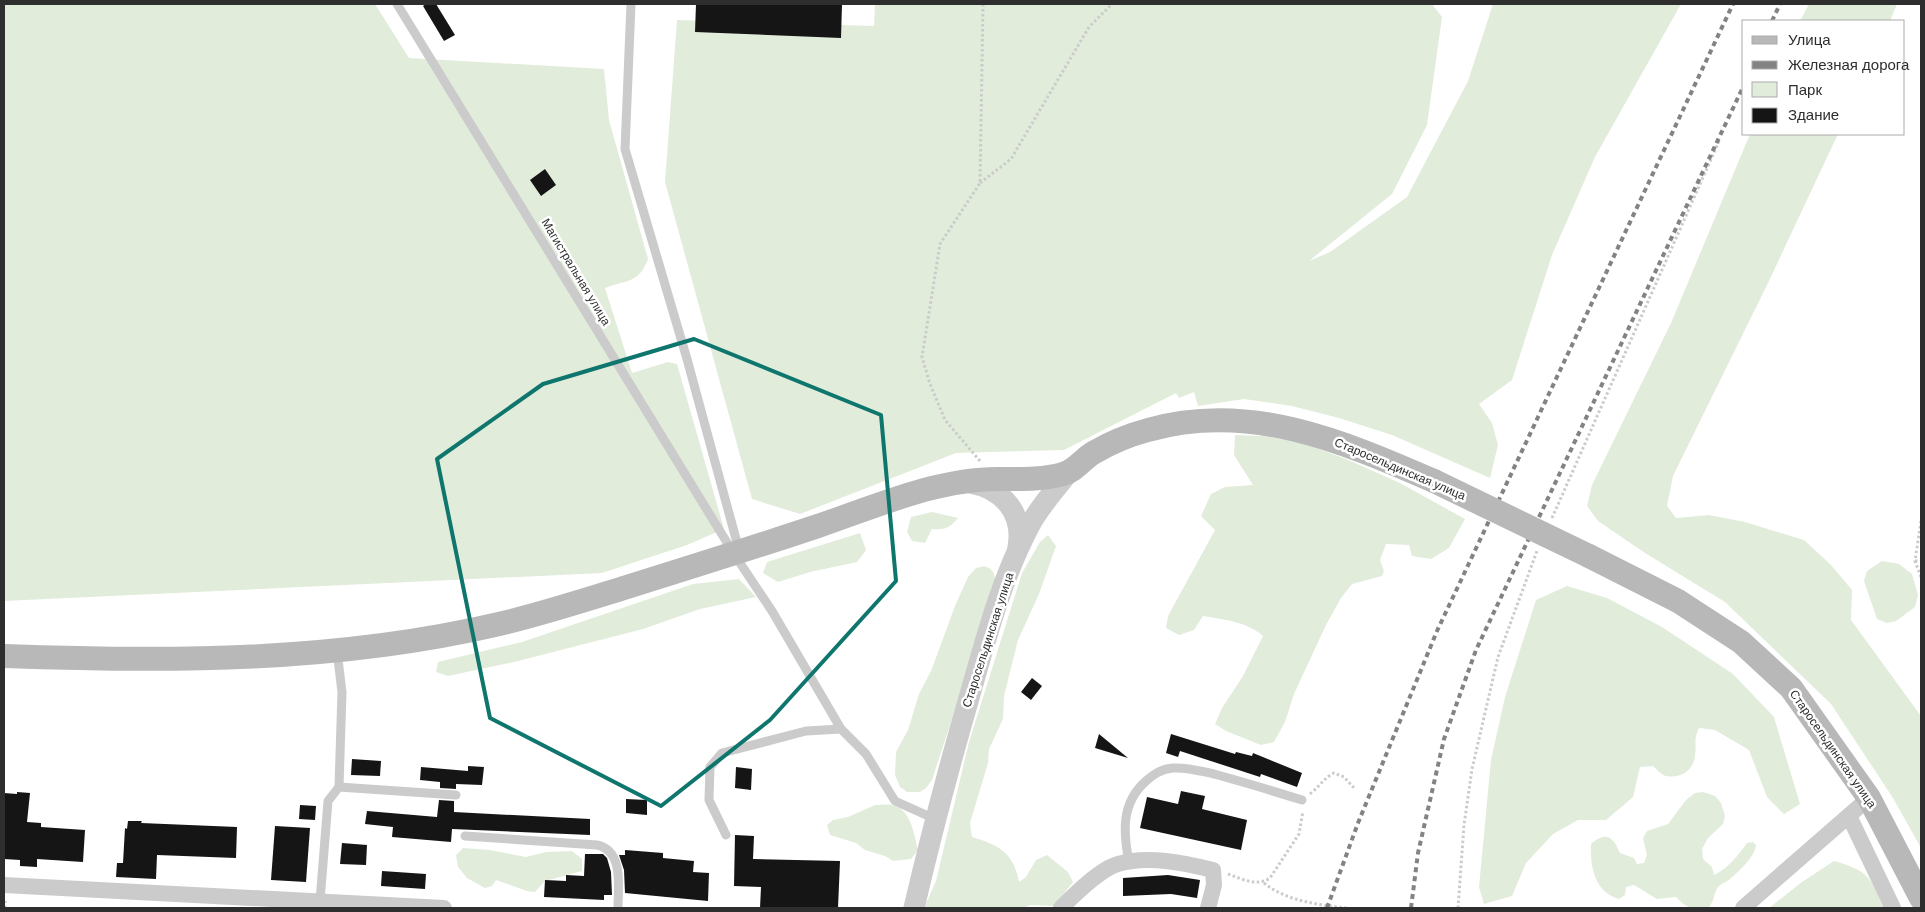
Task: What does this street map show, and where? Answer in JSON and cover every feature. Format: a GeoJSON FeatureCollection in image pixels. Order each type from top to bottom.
{"type":"FeatureCollection","features":[{"type":"Feature","properties":{"kind":"main road","name":"Старосельдинская улица"},"geometry":{"type":"LineString","coordinates":[[1067,474],[1091,454],[1139,433],[1179,423],[1216,420],[1290,427],[1369,453],[1434,481],[1589,556],[1678,601],[1741,642],[1791,688],[1869,798],[1921,898]]}},
{"type":"Feature","properties":{"kind":"main road"},"geometry":{"type":"LineString","coordinates":[[4,656],[167,660],[337,650],[416,641],[503,623],[737,553],[925,490],[963,482],[994,479],[1024,480],[1067,474]]}},
{"type":"Feature","properties":{"kind":"street","name":"Старосельдинская улица"},"geometry":{"type":"LineString","coordinates":[[914,908],[935,819],[988,633],[1017,553],[1032,521],[1067,474]]}},
{"type":"Feature","properties":{"kind":"street"},"geometry":{"type":"LineString","coordinates":[[963,482],[982,485],[1002,496],[1013,512],[1020,529],[1017,553]]}},
{"type":"Feature","properties":{"kind":"street"},"geometry":{"type":"LineString","coordinates":[[1743,908],[1869,798]]}},
{"type":"Feature","properties":{"kind":"street"},"geometry":{"type":"LineString","coordinates":[[1849,816],[1894,908]]}},
{"type":"Feature","properties":{"kind":"street"},"geometry":{"type":"LineString","coordinates":[[1062,908],[1087,883],[1117,864],[1147,860],[1193,865],[1213,870],[1214,885],[1208,908]]}},
{"type":"Feature","properties":{"kind":"street"},"geometry":{"type":"LineString","coordinates":[[4,885],[444,908]]}},
{"type":"Feature","properties":{"kind":"lane","name":"Магистральная улица"},"geometry":{"type":"LineString","coordinates":[[398,4],[737,553],[840,729],[866,754],[895,801],[935,819]]}},
{"type":"Feature","properties":{"kind":"lane"},"geometry":{"type":"LineString","coordinates":[[631,4],[625,149],[688,359],[737,553]]}},
{"type":"Feature","properties":{"kind":"lane"},"geometry":{"type":"LineString","coordinates":[[320,902],[328,801],[339,787],[342,692],[337,650]]}},
{"type":"Feature","properties":{"kind":"lane"},"geometry":{"type":"LineString","coordinates":[[726,835],[709,800],[710,768],[722,753],[806,731],[840,729]]}},
{"type":"Feature","properties":{"kind":"lane"},"geometry":{"type":"LineString","coordinates":[[1129,862],[1124,820],[1128,804],[1139,787],[1157,772],[1171,768],[1186,768],[1232,779],[1302,800]]}},
{"type":"Feature","properties":{"kind":"lane"},"geometry":{"type":"LineString","coordinates":[[339,787],[456,795]]}},
{"type":"Feature","properties":{"kind":"lane"},"geometry":{"type":"LineString","coordinates":[[465,836],[606,847],[615,857],[618,908]]}},
{"type":"Feature","properties":{"kind":"path"},"geometry":{"type":"LineString","coordinates":[[980,183],[983,4]]}},
{"type":"Feature","properties":{"kind":"path"},"geometry":{"type":"LineString","coordinates":[[994,479],[945,420],[930,384],[922,357],[940,244],[980,183],[1011,159],[1089,27],[1112,4]]}},
{"type":"Feature","properties":{"kind":"path"},"geometry":{"type":"LineString","coordinates":[[1548,527],[1720,139]]}},
{"type":"Feature","properties":{"kind":"path"},"geometry":{"type":"LineString","coordinates":[[1921,521],[1916,562],[1921,577]]}},
{"type":"Feature","properties":{"kind":"path"},"geometry":{"type":"LineString","coordinates":[[1458,908],[1464,825],[1472,770],[1498,657],[1540,544]]}},
{"type":"Feature","properties":{"kind":"path"},"geometry":{"type":"LineString","coordinates":[[1916,562],[1921,561]]}},
{"type":"Feature","properties":{"kind":"path"},"geometry":{"type":"LineString","coordinates":[[1264,883],[1274,872],[1299,834],[1303,811],[1302,800],[1319,787],[1328,776],[1334,773],[1344,777],[1355,789]]}},
{"type":"Feature","properties":{"kind":"path"},"geometry":{"type":"LineString","coordinates":[[1213,870],[1257,883],[1264,883],[1273,891],[1311,903],[1347,908]]}},
{"type":"Feature","properties":{"kind":"highlighted area"},"geometry":{"type":"Polygon","coordinates":[[[694,339],[881,415],[896,581],[770,720],[661,806],[490,718],[437,459],[543,384],[694,339]]]}},
{"type":"Feature","properties":{"kind":"green space"},"geometry":{"type":"Polygon","coordinates":[[[4,4],[375,4],[409,58],[604,69],[609,120],[648,259],[636,277],[605,288],[632,373],[668,362],[677,364],[724,529],[687,545],[602,573],[4,601],[4,4]]]}},
{"type":"Feature","properties":{"kind":"green space"},"geometry":{"type":"Polygon","coordinates":[[[875,4],[1432,4],[1442,17],[1427,125],[1392,194],[1309,261],[1330,252],[1407,197],[1468,81],[1493,4],[1681,4],[1595,157],[1552,255],[1512,380],[1479,404],[1492,423],[1498,445],[1490,478],[1392,435],[1339,418],[1292,406],[1244,399],[1198,406],[1194,392],[1179,398],[1176,393],[1064,450],[956,453],[800,514],[752,499],[665,182],[677,20],[874,26],[875,4]]]}},
{"type":"Feature","properties":{"kind":"green space"},"geometry":{"type":"Polygon","coordinates":[[[1809,4],[1897,4],[1890,20],[1801,20],[1809,4]]]}},
{"type":"Feature","properties":{"kind":"green space"},"geometry":{"type":"Polygon","coordinates":[[[1750,135],[1838,135],[1768,283],[1673,476],[1667,506],[1676,518],[1709,515],[1745,522],[1804,540],[1831,565],[1852,590],[1851,620],[1921,716],[1921,848],[1893,798],[1831,704],[1725,602],[1645,553],[1598,521],[1587,506],[1592,485],[1671,323],[1750,135]]]}},
{"type":"Feature","properties":{"kind":"green space"},"geometry":{"type":"Polygon","coordinates":[[[1235,435],[1263,436],[1297,441],[1346,459],[1400,483],[1465,519],[1449,548],[1431,559],[1412,556],[1409,545],[1386,544],[1380,560],[1384,571],[1382,576],[1352,584],[1341,598],[1326,625],[1294,694],[1285,722],[1274,742],[1261,745],[1226,731],[1215,724],[1222,708],[1243,676],[1263,636],[1242,624],[1203,616],[1194,630],[1179,635],[1166,628],[1168,616],[1215,530],[1201,516],[1211,494],[1225,487],[1253,485],[1234,455],[1235,435]]]}},
{"type":"Feature","properties":{"kind":"green space"},"geometry":{"type":"Polygon","coordinates":[[[932,512],[958,518],[947,528],[932,529],[925,543],[912,541],[907,532],[911,517],[932,512]]]}},
{"type":"Feature","properties":{"kind":"green space"},"geometry":{"type":"Polygon","coordinates":[[[860,533],[866,550],[857,562],[810,572],[778,582],[763,573],[767,562],[860,533]]]}},
{"type":"Feature","properties":{"kind":"green space"},"geometry":{"type":"Polygon","coordinates":[[[1048,535],[1056,546],[1039,594],[1018,640],[1004,696],[1003,719],[989,749],[988,763],[970,823],[972,837],[990,843],[1009,857],[1017,872],[1019,882],[1026,877],[1036,860],[1047,855],[1068,872],[1073,882],[1054,906],[1031,905],[1022,908],[924,908],[936,881],[969,742],[1022,573],[1040,542],[1048,535]]]}},
{"type":"Feature","properties":{"kind":"green space"},"geometry":{"type":"Polygon","coordinates":[[[1882,561],[1899,564],[1912,574],[1918,595],[1915,607],[1896,621],[1887,623],[1877,619],[1864,581],[1867,571],[1882,561]]]}},
{"type":"Feature","properties":{"kind":"green space"},"geometry":{"type":"Polygon","coordinates":[[[984,566],[993,572],[995,587],[932,780],[920,792],[907,792],[900,787],[895,775],[896,752],[908,730],[919,694],[931,671],[968,577],[976,568],[984,566]]]}},
{"type":"Feature","properties":{"kind":"green space"},"geometry":{"type":"Polygon","coordinates":[[[739,579],[756,597],[700,609],[643,629],[518,661],[448,676],[436,672],[438,662],[522,642],[693,584],[739,579]]]}},
{"type":"Feature","properties":{"kind":"green space"},"geometry":{"type":"Polygon","coordinates":[[[1567,586],[1607,598],[1662,627],[1733,674],[1774,717],[1800,804],[1784,814],[1767,797],[1749,750],[1715,730],[1699,728],[1694,760],[1686,772],[1672,777],[1666,776],[1653,766],[1640,767],[1633,797],[1606,820],[1578,820],[1553,834],[1526,863],[1512,896],[1484,904],[1479,887],[1491,760],[1505,697],[1536,600],[1567,586]]]}},
{"type":"Feature","properties":{"kind":"green space"},"geometry":{"type":"Polygon","coordinates":[[[1703,792],[1715,796],[1721,803],[1725,816],[1723,824],[1708,838],[1702,849],[1703,859],[1712,867],[1714,875],[1724,869],[1747,843],[1753,842],[1756,845],[1753,854],[1746,864],[1717,888],[1709,907],[1690,908],[1676,897],[1657,899],[1634,885],[1626,887],[1625,895],[1619,899],[1604,891],[1595,877],[1591,861],[1591,844],[1596,840],[1608,837],[1615,843],[1620,853],[1634,858],[1637,864],[1644,863],[1647,855],[1643,838],[1647,831],[1668,824],[1686,800],[1695,793],[1703,792]]]}},
{"type":"Feature","properties":{"kind":"green space"},"geometry":{"type":"Polygon","coordinates":[[[875,805],[898,807],[908,817],[918,850],[911,859],[893,861],[885,856],[865,850],[856,843],[830,835],[827,825],[833,820],[848,817],[875,805]]]}},
{"type":"Feature","properties":{"kind":"green space"},"geometry":{"type":"Polygon","coordinates":[[[463,848],[490,850],[526,857],[546,852],[572,851],[582,859],[582,871],[545,881],[535,892],[496,880],[492,886],[485,888],[467,878],[458,867],[456,855],[463,848]]]}},
{"type":"Feature","properties":{"kind":"green space"},"geometry":{"type":"Polygon","coordinates":[[[1834,861],[1862,872],[1872,882],[1885,908],[1769,908],[1802,882],[1834,861]]]}},
{"type":"Feature","properties":{"kind":"building"},"geometry":{"type":"Polygon","coordinates":[[[426,4],[436,4],[455,35],[444,41],[423,6],[426,4]]]}},
{"type":"Feature","properties":{"kind":"building"},"geometry":{"type":"Polygon","coordinates":[[[696,4],[842,4],[841,38],[695,32],[696,4]]]}},
{"type":"Feature","properties":{"kind":"building"},"geometry":{"type":"Polygon","coordinates":[[[545,169],[556,185],[541,196],[530,180],[545,169]]]}},
{"type":"Feature","properties":{"kind":"building"},"geometry":{"type":"Polygon","coordinates":[[[1032,678],[1042,686],[1031,700],[1021,692],[1032,678]]]}},
{"type":"Feature","properties":{"kind":"building"},"geometry":{"type":"Polygon","coordinates":[[[1099,734],[1128,758],[1095,748],[1099,734]]]}},
{"type":"Feature","properties":{"kind":"building"},"geometry":{"type":"Polygon","coordinates":[[[1171,734],[1235,754],[1236,752],[1252,756],[1253,753],[1302,773],[1297,787],[1261,774],[1260,777],[1180,751],[1178,757],[1166,753],[1171,734]]]}},
{"type":"Feature","properties":{"kind":"building"},"geometry":{"type":"Polygon","coordinates":[[[352,759],[381,761],[380,776],[351,775],[352,759]]]}},
{"type":"Feature","properties":{"kind":"building"},"geometry":{"type":"Polygon","coordinates":[[[468,766],[484,767],[482,785],[456,784],[456,789],[440,788],[440,782],[420,780],[421,767],[468,771],[468,766]]]}},
{"type":"Feature","properties":{"kind":"building"},"geometry":{"type":"Polygon","coordinates":[[[736,767],[752,769],[751,790],[735,788],[736,767]]]}},
{"type":"Feature","properties":{"kind":"building"},"geometry":{"type":"Polygon","coordinates":[[[1181,791],[1205,796],[1202,809],[1247,820],[1241,850],[1140,828],[1147,797],[1178,804],[1181,791]]]}},
{"type":"Feature","properties":{"kind":"building"},"geometry":{"type":"Polygon","coordinates":[[[17,792],[30,793],[27,822],[41,823],[41,827],[85,830],[83,862],[37,859],[37,867],[20,866],[20,860],[4,859],[4,793],[17,794],[17,792]]]}},
{"type":"Feature","properties":{"kind":"building"},"geometry":{"type":"Polygon","coordinates":[[[626,799],[647,800],[647,815],[626,813],[626,799]]]}},
{"type":"Feature","properties":{"kind":"building"},"geometry":{"type":"Polygon","coordinates":[[[439,800],[454,801],[454,812],[590,819],[590,835],[452,829],[451,842],[392,837],[393,827],[365,824],[367,811],[437,817],[439,800]]]}},
{"type":"Feature","properties":{"kind":"building"},"geometry":{"type":"Polygon","coordinates":[[[300,805],[316,806],[315,820],[299,819],[300,805]]]}},
{"type":"Feature","properties":{"kind":"building"},"geometry":{"type":"Polygon","coordinates":[[[128,821],[237,827],[236,858],[157,855],[156,879],[116,877],[117,863],[123,863],[125,828],[127,829],[128,821]]]}},
{"type":"Feature","properties":{"kind":"building"},"geometry":{"type":"Polygon","coordinates":[[[275,826],[310,828],[306,882],[271,880],[275,826]]]}},
{"type":"Feature","properties":{"kind":"building"},"geometry":{"type":"Polygon","coordinates":[[[735,835],[754,836],[753,859],[840,861],[838,908],[760,908],[761,887],[734,886],[735,835]]]}},
{"type":"Feature","properties":{"kind":"building"},"geometry":{"type":"Polygon","coordinates":[[[342,843],[367,845],[366,865],[340,864],[342,843]]]}},
{"type":"Feature","properties":{"kind":"building"},"geometry":{"type":"Polygon","coordinates":[[[625,850],[663,853],[663,858],[694,861],[693,872],[709,873],[708,901],[625,893],[624,870],[619,855],[625,855],[625,850]]]}},
{"type":"Feature","properties":{"kind":"building"},"geometry":{"type":"Polygon","coordinates":[[[585,854],[603,854],[607,858],[611,872],[612,895],[604,895],[604,900],[544,897],[545,880],[566,881],[566,875],[584,876],[585,854]]]}},
{"type":"Feature","properties":{"kind":"building"},"geometry":{"type":"Polygon","coordinates":[[[382,871],[426,874],[425,889],[381,886],[382,871]]]}},
{"type":"Feature","properties":{"kind":"building"},"geometry":{"type":"Polygon","coordinates":[[[1168,875],[1200,880],[1197,898],[1171,894],[1123,896],[1123,878],[1168,875]]]}},
{"type":"Feature","properties":{"kind":"railway"},"geometry":{"type":"LineString","coordinates":[[1327,908],[1358,823],[1437,631],[1733,4]]}},
{"type":"Feature","properties":{"kind":"railway"},"geometry":{"type":"LineString","coordinates":[[1772,20],[1780,4]]}},
{"type":"Feature","properties":{"kind":"railway"},"geometry":{"type":"LineString","coordinates":[[1411,908],[1418,853],[1444,739],[1476,650],[1742,89]]}}]}
